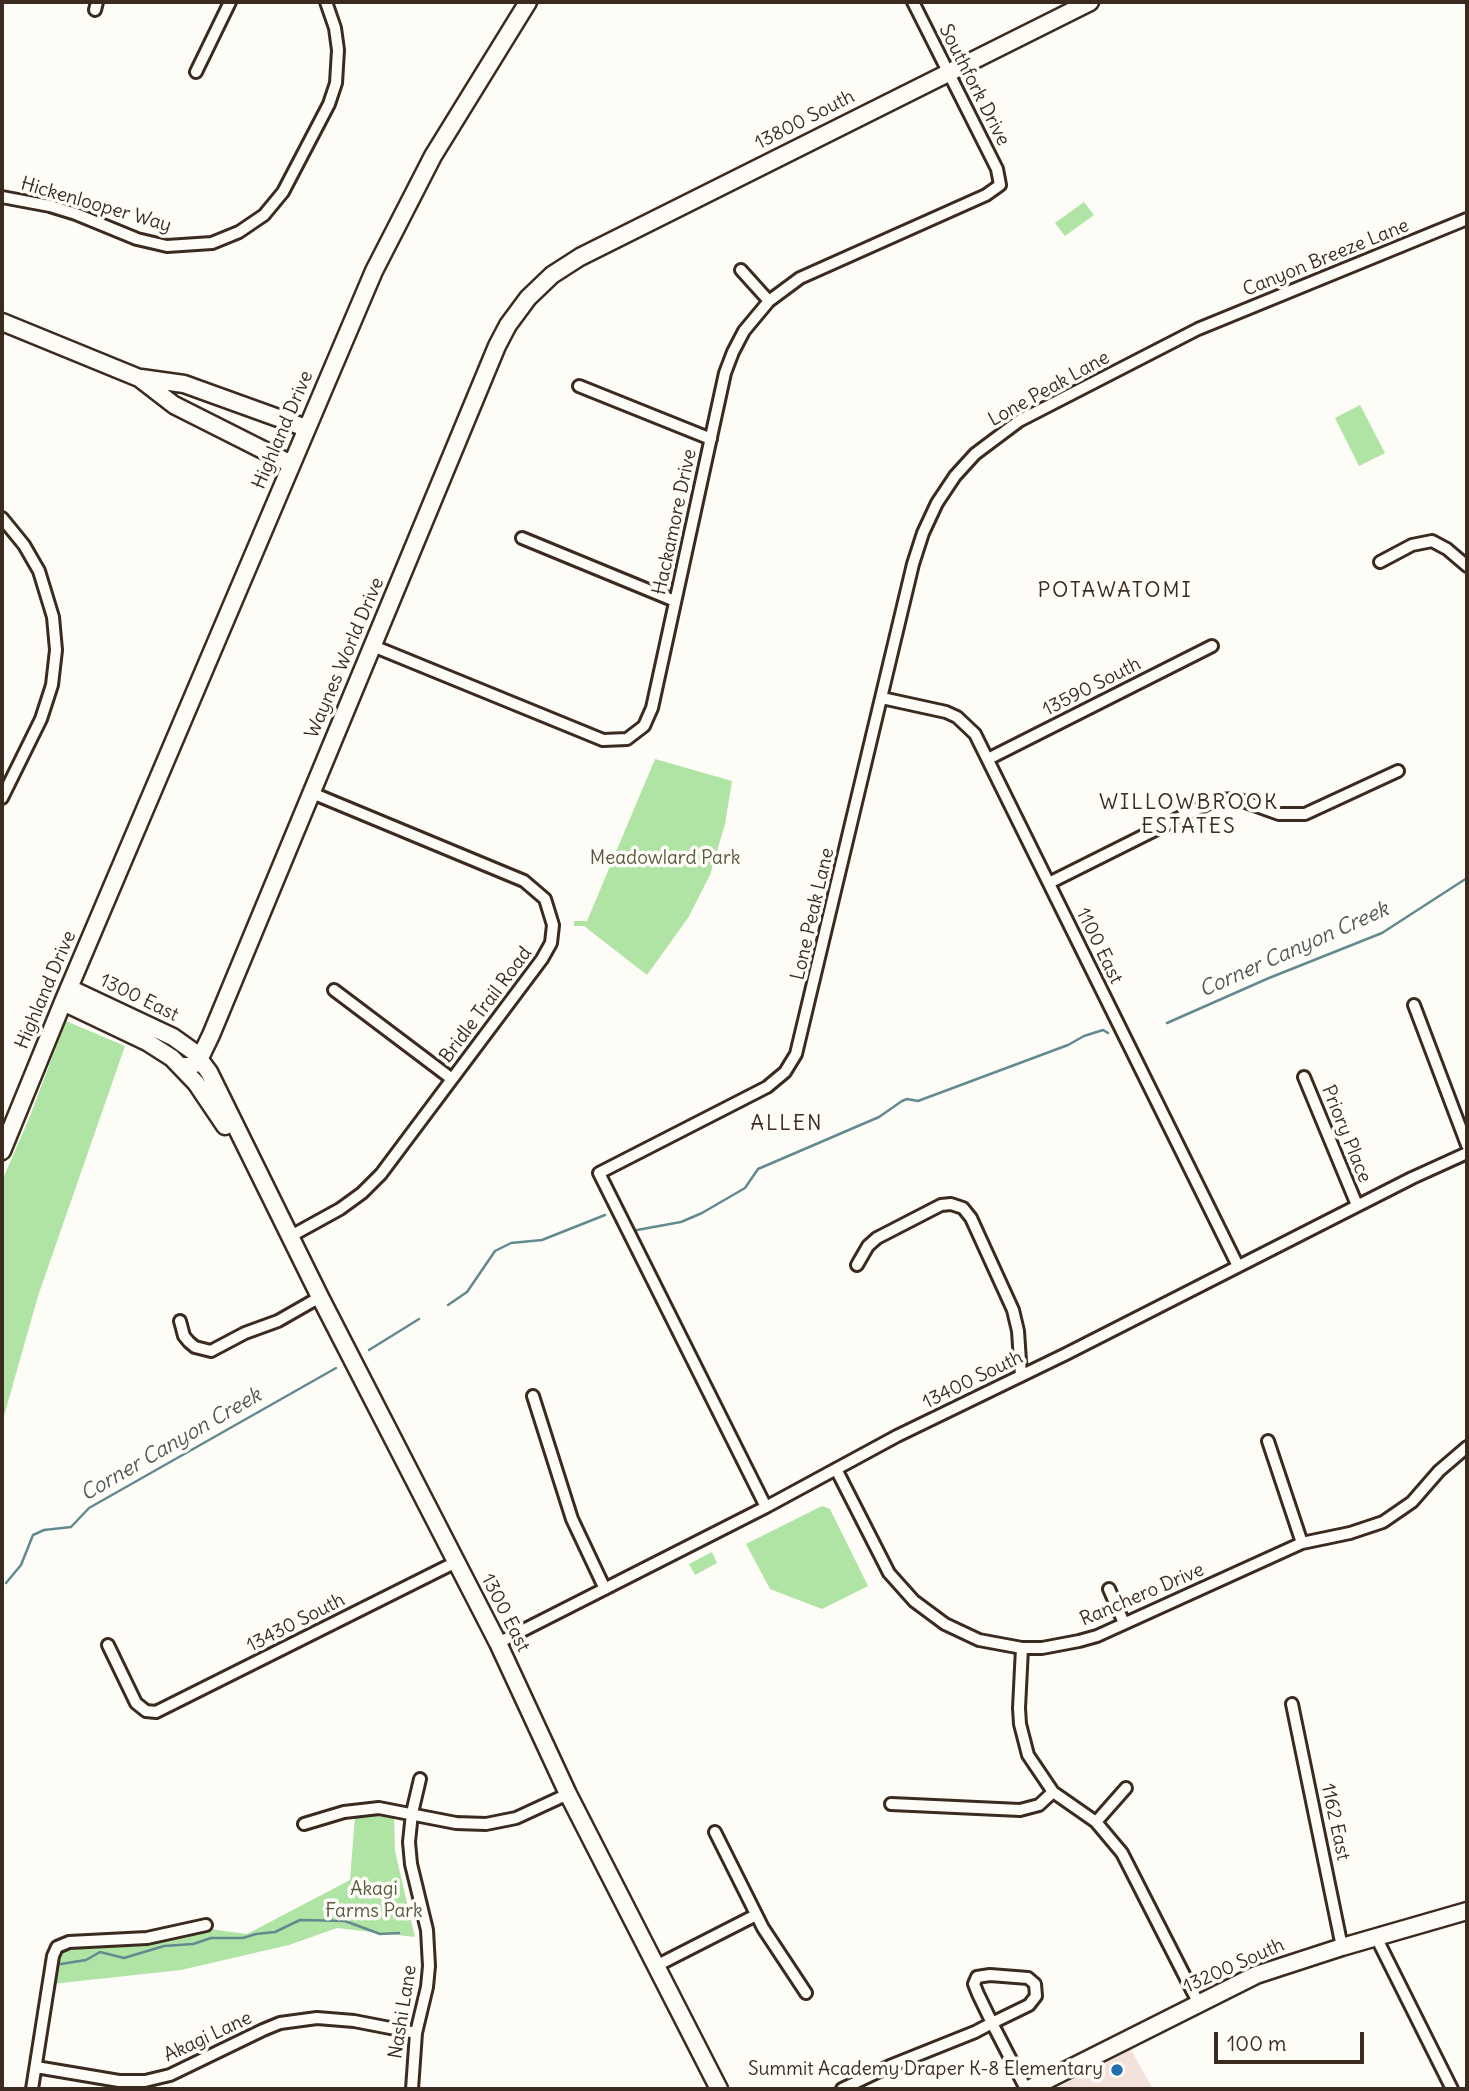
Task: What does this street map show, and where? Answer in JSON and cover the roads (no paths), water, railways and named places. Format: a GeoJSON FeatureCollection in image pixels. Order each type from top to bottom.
{"type":"FeatureCollection","features":[{"type":"Feature","properties":{"kind":"main road","name":"Highland Drive"},"geometry":{"type":"LineString","coordinates":[[2,1151],[22,1104],[32,1053],[62,996],[110,891],[354,316],[402,214],[465,102],[528,2]]}},
{"type":"Feature","properties":{"kind":"main road","name":"13800 South"},"geometry":{"type":"LineString","coordinates":[[544,282],[580,257],[1090,2]]}},
{"type":"Feature","properties":{"kind":"main road","name":"Waynes World Drive"},"geometry":{"type":"LineString","coordinates":[[200,1058],[497,346],[514,316],[544,282]]}},
{"type":"Feature","properties":{"kind":"main road"},"geometry":{"type":"LineString","coordinates":[[2,322],[139,378],[184,384],[306,428]]}},
{"type":"Feature","properties":{"kind":"main road"},"geometry":{"type":"LineString","coordinates":[[139,378],[174,405],[291,464]]}},
{"type":"Feature","properties":{"kind":"main road"},"geometry":{"type":"LineString","coordinates":[[110,891],[105,916],[88,966],[87,979],[93,990],[130,1016]]}},
{"type":"Feature","properties":{"kind":"main road","name":"1300 East"},"geometry":{"type":"LineString","coordinates":[[62,996],[147,1042],[181,1066],[205,1094],[235,1141],[251,1157]]}},
{"type":"Feature","properties":{"kind":"main road","name":"1300 East"},"geometry":{"type":"LineString","coordinates":[[62,996],[130,1016],[173,1037],[200,1058],[498,1643],[568,1794],[719,2089]]}},
{"type":"Feature","properties":{"kind":"main road"},"geometry":{"type":"LineString","coordinates":[[181,1066],[191,1066],[200,1058]]}},
{"type":"Feature","properties":{"kind":"main road","name":"13200 South"},"geometry":{"type":"LineString","coordinates":[[1028,2089],[1256,1975],[1467,1911]]}},
{"type":"Feature","properties":{"kind":"street"},"geometry":{"type":"LineString","coordinates":[[196,72],[230,2]]}},
{"type":"Feature","properties":{"kind":"street","name":"Hickenlooper Way"},"geometry":{"type":"LineString","coordinates":[[2,197],[50,206],[152,243],[182,246],[212,243],[246,228],[274,204],[291,179],[324,113],[335,83],[338,61],[335,28],[326,2]]}},
{"type":"Feature","properties":{"kind":"street","name":"Southfork Drive"},"geometry":{"type":"LineString","coordinates":[[913,2],[997,169],[1000,185]]}},
{"type":"Feature","properties":{"kind":"street","name":"Hackamore Drive"},"geometry":{"type":"LineString","coordinates":[[373,646],[595,738],[619,741],[639,731],[650,715],[723,384],[733,352],[744,331],[769,301],[808,274],[986,195],[1000,185]]}},
{"type":"Feature","properties":{"kind":"street","name":"Canyon Breeze Lane"},"geometry":{"type":"LineString","coordinates":[[1198,329],[1467,219]]}},
{"type":"Feature","properties":{"kind":"street"},"geometry":{"type":"LineString","coordinates":[[741,270],[769,301]]}},
{"type":"Feature","properties":{"kind":"street","name":"Lone Peak Lane"},"geometry":{"type":"LineString","coordinates":[[766,1507],[599,1173],[757,1093],[776,1080],[791,1064],[800,1044],[920,540],[937,503],[964,465],[985,445],[1019,421],[1198,329]]}},
{"type":"Feature","properties":{"kind":"street"},"geometry":{"type":"LineString","coordinates":[[579,386],[711,439]]}},
{"type":"Feature","properties":{"kind":"street"},"geometry":{"type":"LineString","coordinates":[[2,518],[24,545],[39,571],[53,617],[56,650],[52,685],[44,711],[3,793]]}},
{"type":"Feature","properties":{"kind":"street"},"geometry":{"type":"LineString","coordinates":[[522,538],[675,601]]}},
{"type":"Feature","properties":{"kind":"street"},"geometry":{"type":"LineString","coordinates":[[1380,562],[1412,545],[1432,541],[1443,546],[1467,566]]}},
{"type":"Feature","properties":{"kind":"street","name":"13590 South"},"geometry":{"type":"LineString","coordinates":[[988,759],[1212,646]]}},
{"type":"Feature","properties":{"kind":"street","name":"1100 East"},"geometry":{"type":"LineString","coordinates":[[882,698],[946,712],[957,717],[975,734],[1238,1266]]}},
{"type":"Feature","properties":{"kind":"street"},"geometry":{"type":"LineString","coordinates":[[1049,883],[1215,800],[1237,799],[1271,812],[1297,816],[1314,811],[1398,771]]}},
{"type":"Feature","properties":{"kind":"street","name":"Bridle Trail Road"},"geometry":{"type":"LineString","coordinates":[[291,1236],[340,1209],[371,1184],[547,952],[554,925],[549,908],[539,892],[524,881],[312,793]]}},
{"type":"Feature","properties":{"kind":"street"},"geometry":{"type":"LineString","coordinates":[[334,990],[452,1079]]}},
{"type":"Feature","properties":{"kind":"street"},"geometry":{"type":"LineString","coordinates":[[1413,1005],[1467,1145]]}},
{"type":"Feature","properties":{"kind":"street","name":"Priory Place"},"geometry":{"type":"LineString","coordinates":[[1304,1077],[1357,1205]]}},
{"type":"Feature","properties":{"kind":"street","name":"13400 South"},"geometry":{"type":"LineString","coordinates":[[498,1643],[1357,1205],[1467,1153]]}},
{"type":"Feature","properties":{"kind":"street"},"geometry":{"type":"LineString","coordinates":[[857,1265],[868,1246],[877,1238],[941,1205],[951,1204],[962,1208],[971,1218],[1013,1310],[1018,1331],[1021,1376]]}},
{"type":"Feature","properties":{"kind":"street"},"geometry":{"type":"LineString","coordinates":[[180,1321],[184,1336],[189,1342],[203,1350],[211,1351],[245,1333],[278,1321],[320,1297]]}},
{"type":"Feature","properties":{"kind":"street"},"geometry":{"type":"LineString","coordinates":[[533,1396],[572,1519],[605,1589]]}},
{"type":"Feature","properties":{"kind":"street"},"geometry":{"type":"LineString","coordinates":[[1268,1441],[1302,1543]]}},
{"type":"Feature","properties":{"kind":"street","name":"Ranchero Drive"},"geometry":{"type":"LineString","coordinates":[[836,1469],[889,1573],[914,1601],[961,1633],[979,1640],[1022,1648],[1079,1642],[1302,1543],[1367,1529],[1412,1502],[1438,1471],[1467,1447]]}},
{"type":"Feature","properties":{"kind":"street","name":"13430 South"},"geometry":{"type":"LineString","coordinates":[[108,1645],[136,1703],[151,1712],[456,1562]]}},
{"type":"Feature","properties":{"kind":"street"},"geometry":{"type":"LineString","coordinates":[[1109,1589],[1124,1623]]}},
{"type":"Feature","properties":{"kind":"street"},"geometry":{"type":"LineString","coordinates":[[1022,1648],[1019,1708],[1023,1740],[1035,1769],[1053,1792],[1096,1822],[1110,1837],[1131,1869],[1199,2004]]}},
{"type":"Feature","properties":{"kind":"street","name":"1162 East"},"geometry":{"type":"LineString","coordinates":[[1292,1704],[1342,1947]]}},
{"type":"Feature","properties":{"kind":"street","name":"Nashi Lane"},"geometry":{"type":"LineString","coordinates":[[412,2089],[416,2033],[427,1987],[429,1956],[428,1930],[409,1853],[412,1813],[420,1779]]}},
{"type":"Feature","properties":{"kind":"street"},"geometry":{"type":"LineString","coordinates":[[1096,1822],[1126,1788]]}},
{"type":"Feature","properties":{"kind":"street"},"geometry":{"type":"LineString","coordinates":[[891,1804],[1020,1810],[1040,1805],[1053,1792]]}},
{"type":"Feature","properties":{"kind":"street"},"geometry":{"type":"LineString","coordinates":[[304,1824],[362,1808],[379,1808],[456,1823],[486,1824],[516,1818],[568,1794]]}},
{"type":"Feature","properties":{"kind":"street"},"geometry":{"type":"LineString","coordinates":[[715,1832],[756,1915],[806,1993]]}},
{"type":"Feature","properties":{"kind":"street"},"geometry":{"type":"LineString","coordinates":[[656,1966],[756,1915]]}},
{"type":"Feature","properties":{"kind":"street"},"geometry":{"type":"LineString","coordinates":[[32,2089],[53,1956],[58,1947],[69,1942],[147,1938],[206,1925]]}},
{"type":"Feature","properties":{"kind":"street"},"geometry":{"type":"LineString","coordinates":[[1376,1937],[1452,2089]]}},
{"type":"Feature","properties":{"kind":"street"},"geometry":{"type":"LineString","coordinates":[[842,2089],[890,2066],[966,2036],[992,2023],[1032,2003],[1037,1992],[1035,1984],[1025,1977],[990,1975],[975,1979],[978,1994],[992,2023],[1028,2089]]}},
{"type":"Feature","properties":{"kind":"street","name":"Akagi Lane"},"geometry":{"type":"LineString","coordinates":[[36,2067],[119,2081],[160,2084],[263,2030],[299,2019],[335,2018],[416,2033]]}},
{"type":"Feature","properties":{"kind":"waterway","name":"Corner Canyon Creek"},"geometry":{"type":"LineString","coordinates":[[1167,1023],[1269,978],[1382,933],[1467,878]]}},
{"type":"Feature","properties":{"kind":"waterway","name":"Corner Canyon Creek"},"geometry":{"type":"LineString","coordinates":[[637,1230],[681,1222],[702,1213],[745,1188],[758,1169],[879,1117],[902,1101],[918,1101],[1068,1045],[1084,1036],[1103,1030],[1108,1033]]}},
{"type":"Feature","properties":{"kind":"waterway","name":"Corner Canyon Creek"},"geometry":{"type":"LineString","coordinates":[[448,1305],[467,1292],[495,1251],[511,1243],[542,1240],[605,1215]]}},
{"type":"Feature","properties":{"kind":"waterway","name":"Corner Canyon Creek"},"geometry":{"type":"LineString","coordinates":[[369,1350],[419,1319]]}},
{"type":"Feature","properties":{"kind":"waterway","name":"Corner Canyon Creek"},"geometry":{"type":"LineString","coordinates":[[6,1583],[21,1565],[33,1535],[44,1530],[71,1527],[89,1508],[336,1368]]}},
{"type":"Feature","properties":{"kind":"waterway"},"geometry":{"type":"LineString","coordinates":[[61,1964],[86,1960],[100,1952],[124,1958],[164,1946],[193,1944],[211,1938],[243,1938],[275,1932],[300,1920],[345,1921],[380,1934],[399,1933]]}},
{"type":"Feature","properties":{"kind":"place","name":"Summit Academy Draper K-8 Elementary"},"geometry":{"type":"Point","coordinates":[1117,2070]}},
{"type":"Feature","properties":{"kind":"district","name":"POTAWATOMI"},"geometry":{"type":"Point","coordinates":[1115,591]}},
{"type":"Feature","properties":{"kind":"district","name":"WILLOWBROOK ESTATES"},"geometry":{"type":"Point","coordinates":[1189,815]}},
{"type":"Feature","properties":{"kind":"district","name":"ALLEN"},"geometry":{"type":"Point","coordinates":[787,1124]}},
{"type":"Feature","properties":{"kind":"park label","name":"Meadowlard Park"},"geometry":{"type":"Point","coordinates":[665,859]}},
{"type":"Feature","properties":{"kind":"park label","name":"Akagi Farms Park"},"geometry":{"type":"Point","coordinates":[374,1901]}}]}
